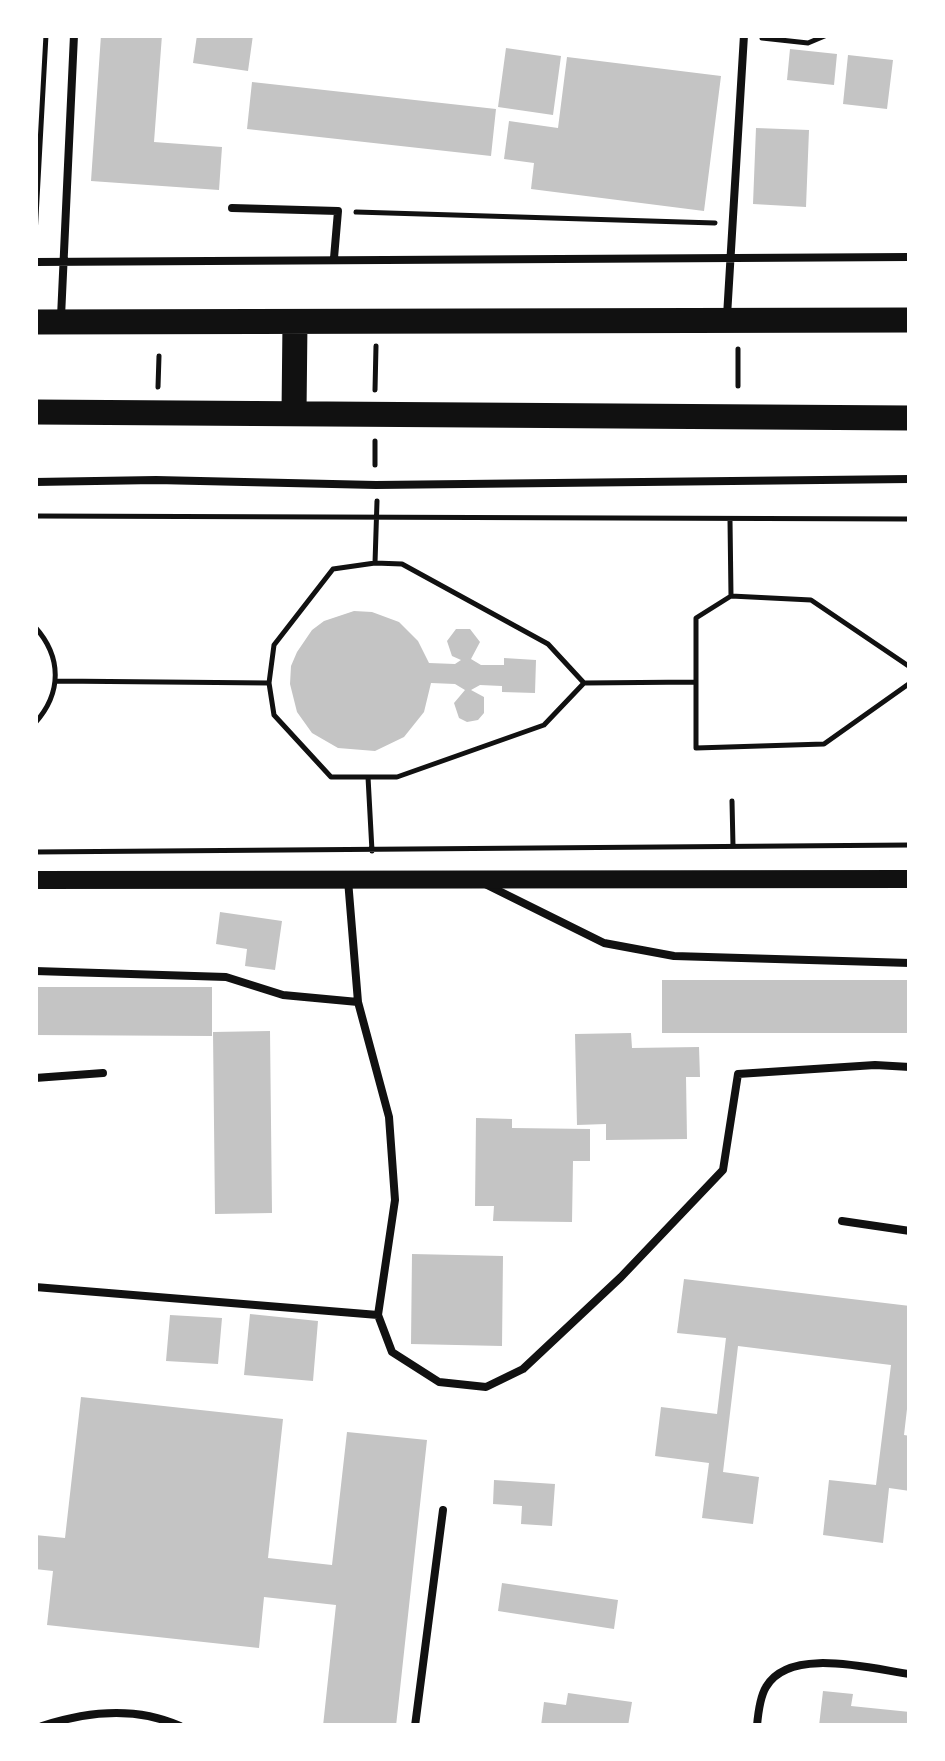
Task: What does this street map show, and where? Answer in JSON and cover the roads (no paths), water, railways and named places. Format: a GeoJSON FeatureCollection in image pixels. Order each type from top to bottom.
{"type":"FeatureCollection","features":[{"type":"Feature","properties":{"kind":"main road"},"geometry":{"type":"LineString","coordinates":[[48,322],[732,328],[910,320]]}},
{"type":"Feature","properties":{"kind":"main road"},"geometry":{"type":"LineString","coordinates":[[294,322],[294,413]]}},
{"type":"Feature","properties":{"kind":"main road"},"geometry":{"type":"LineString","coordinates":[[35,412],[910,418]]}},
{"type":"Feature","properties":{"kind":"street"},"geometry":{"type":"LineString","coordinates":[[35,880],[910,879]]}},
{"type":"Feature","properties":{"kind":"lane"},"geometry":{"type":"LineString","coordinates":[[48,322],[62,262],[74,35]]}},
{"type":"Feature","properties":{"kind":"lane"},"geometry":{"type":"LineString","coordinates":[[732,328],[729,256],[744,35]]}},
{"type":"Feature","properties":{"kind":"lane"},"geometry":{"type":"LineString","coordinates":[[232,208],[338,211],[334,258]]}},
{"type":"Feature","properties":{"kind":"lane"},"geometry":{"type":"LineString","coordinates":[[35,262],[910,256]]}},
{"type":"Feature","properties":{"kind":"lane"},"geometry":{"type":"LineString","coordinates":[[35,482],[156,480],[376,486],[910,479]]}},
{"type":"Feature","properties":{"kind":"lane"},"geometry":{"type":"LineString","coordinates":[[348,878],[358,1002],[389,1118],[394,1200],[378,1315],[392,1352],[439,1382],[486,1386],[523,1369],[622,1277],[723,1170],[738,1074],[910,1067]]}},
{"type":"Feature","properties":{"kind":"lane"},"geometry":{"type":"LineString","coordinates":[[474,878],[604,944],[674,956],[910,963]]}},
{"type":"Feature","properties":{"kind":"lane"},"geometry":{"type":"LineString","coordinates":[[35,970],[226,977],[283,995],[358,1002]]}},
{"type":"Feature","properties":{"kind":"lane"},"geometry":{"type":"LineString","coordinates":[[35,1078],[103,1073]]}},
{"type":"Feature","properties":{"kind":"lane"},"geometry":{"type":"LineString","coordinates":[[842,1220],[910,1231]]}},
{"type":"Feature","properties":{"kind":"lane"},"geometry":{"type":"LineString","coordinates":[[35,1287],[378,1315]]}},
{"type":"Feature","properties":{"kind":"lane"},"geometry":{"type":"LineString","coordinates":[[415,1726],[443,1510]]}},
{"type":"Feature","properties":{"kind":"lane"},"geometry":{"type":"LineString","coordinates":[[757,1726],[764,1690],[790,1666],[828,1664],[910,1674]]}},
{"type":"Feature","properties":{"kind":"lane"},"geometry":{"type":"LineString","coordinates":[[42,1726],[72,1716],[112,1711],[163,1718],[180,1726]]}}]}
